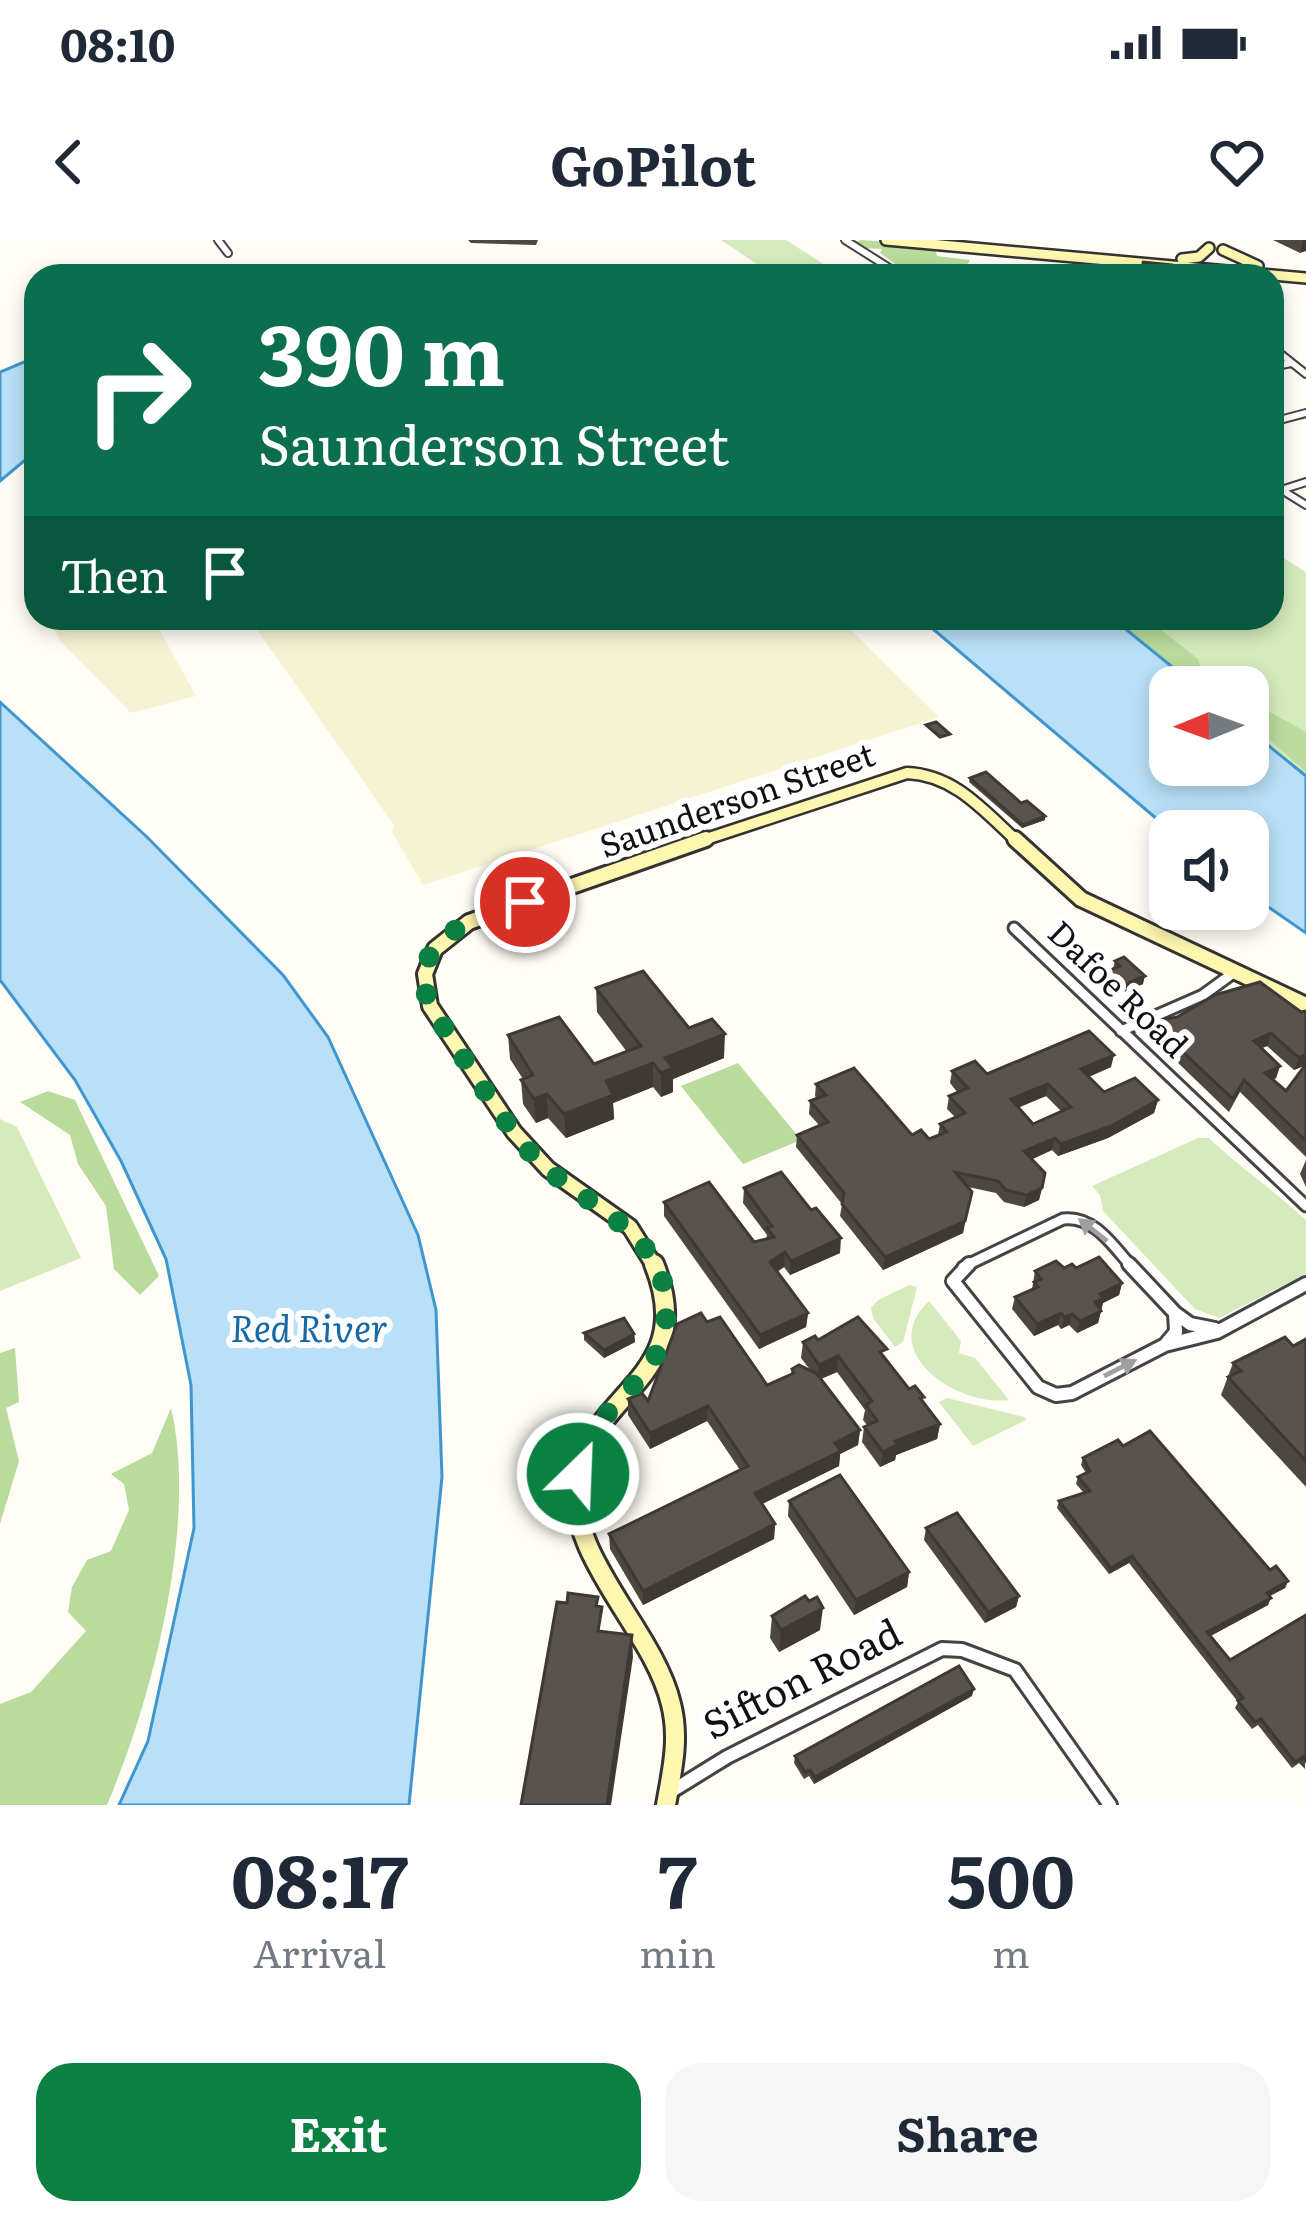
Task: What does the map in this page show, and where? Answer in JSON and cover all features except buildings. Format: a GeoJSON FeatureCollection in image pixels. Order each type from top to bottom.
{"type":"FeatureCollection","features":[{"type":"Feature","properties":{"kind":"street"},"geometry":{"type":"LineString","coordinates":[[218,240],[228,253]]}},
{"type":"Feature","properties":{"kind":"street"},"geometry":{"type":"LineString","coordinates":[[845,240],[883,264]]}},
{"type":"Feature","properties":{"kind":"street"},"geometry":{"type":"LineString","coordinates":[[886,240],[1168,264]]}},
{"type":"Feature","properties":{"kind":"street"},"geometry":{"type":"LineString","coordinates":[[955,240],[1196,264]]}},
{"type":"Feature","properties":{"kind":"street"},"geometry":{"type":"LineString","coordinates":[[1174,259],[1199,257],[1210,243],[1251,264]]}},
{"type":"Feature","properties":{"kind":"street"},"geometry":{"type":"LineString","coordinates":[[1222,250],[1226,264]]}},
{"type":"Feature","properties":{"kind":"street"},"geometry":{"type":"LineString","coordinates":[[1284,357],[1306,374]]}},
{"type":"Feature","properties":{"kind":"street"},"geometry":{"type":"LineString","coordinates":[[1284,364],[1291,363]]}},
{"type":"Feature","properties":{"kind":"street","name":"Saunderson Street"},"geometry":{"type":"LineString","coordinates":[[665,1801],[676,1742],[668,1693],[655,1660],[586,1542],[576,1511],[578,1474],[588,1441],[655,1358],[665,1329],[662,1280],[627,1224],[575,1191],[531,1154],[513,1130],[430,1006],[423,987],[430,953],[453,931],[484,915],[888,776],[935,776],[960,789],[1081,899],[1236,971]]}},
{"type":"Feature","properties":{"kind":"street","name":"Dafoe Road"},"geometry":{"type":"LineString","coordinates":[[1014,928],[1306,1206]]}},
{"type":"Feature","properties":{"kind":"street"},"geometry":{"type":"LineString","coordinates":[[1121,1031],[1203,994],[1236,971],[1306,1005]]}},
{"type":"Feature","properties":{"kind":"street"},"geometry":{"type":"LineString","coordinates":[[1175,1312],[1176,1332],[1165,1345],[1072,1393],[1056,1396],[1038,1387],[953,1281],[963,1267],[1063,1219],[1078,1217],[1094,1226],[1175,1312],[1190,1324],[1215,1329]]}},
{"type":"Feature","properties":{"kind":"street"},"geometry":{"type":"LineString","coordinates":[[1165,1345],[1182,1347],[1306,1284]]}},
{"type":"Feature","properties":{"kind":"street","name":"Sifton Road"},"geometry":{"type":"LineString","coordinates":[[665,1801],[931,1653],[962,1650],[1015,1670],[1110,1805]]}},
{"type":"Feature","properties":{"kind":"shaded area"},"geometry":{"type":"Polygon","coordinates":[[[55,630],[160,630],[196,696],[131,713],[55,630]]]}},
{"type":"Feature","properties":{"kind":"shaded area"},"geometry":{"type":"Polygon","coordinates":[[[257,630],[851,630],[939,717],[423,885],[392,832],[394,825],[257,630]]]}},
{"type":"Feature","properties":{"kind":"green space"},"geometry":{"type":"Polygon","coordinates":[[[721,240],[786,240],[823,264],[757,264],[721,240]]]}},
{"type":"Feature","properties":{"kind":"green space"},"geometry":{"type":"Polygon","coordinates":[[[852,242],[934,246],[937,256],[970,260],[968,264],[895,264],[880,253],[882,249],[860,248],[852,242]]]}},
{"type":"Feature","properties":{"kind":"green space"},"geometry":{"type":"Polygon","coordinates":[[[1284,558],[1306,572],[1306,776],[1269,746],[1269,666],[1171,666],[1127,630],[1284,630],[1284,558]]]}},
{"type":"Feature","properties":{"kind":"green space"},"geometry":{"type":"Polygon","coordinates":[[[1129,630],[1161,630],[1200,666],[1173,666],[1129,630]]]}},
{"type":"Feature","properties":{"kind":"green space"},"geometry":{"type":"Polygon","coordinates":[[[1269,712],[1306,732],[1306,772],[1269,739],[1269,712]]]}},
{"type":"Feature","properties":{"kind":"green space"},"geometry":{"type":"Polygon","coordinates":[[[738,1063],[801,1140],[743,1164],[681,1086],[738,1063]]]}},
{"type":"Feature","properties":{"kind":"green space"},"geometry":{"type":"Polygon","coordinates":[[[48,1091],[75,1100],[159,1276],[140,1295],[114,1269],[106,1206],[78,1164],[70,1135],[20,1102],[48,1091]]]}},
{"type":"Feature","properties":{"kind":"green space"},"geometry":{"type":"Polygon","coordinates":[[[0,1119],[17,1127],[81,1258],[0,1291],[0,1119]]]}},
{"type":"Feature","properties":{"kind":"green space"},"geometry":{"type":"Polygon","coordinates":[[[1198,1138],[1209,1138],[1306,1220],[1306,1274],[1219,1318],[1195,1309],[1103,1211],[1100,1195],[1092,1186],[1198,1138]]]}},
{"type":"Feature","properties":{"kind":"green space"},"geometry":{"type":"Polygon","coordinates":[[[909,1285],[917,1287],[903,1342],[895,1347],[871,1308],[909,1285]]]}},
{"type":"Feature","properties":{"kind":"green space"},"geometry":{"type":"Polygon","coordinates":[[[929,1301],[961,1341],[959,1353],[975,1358],[1009,1400],[967,1395],[947,1385],[917,1357],[912,1339],[915,1320],[929,1301]]]}},
{"type":"Feature","properties":{"kind":"green space"},"geometry":{"type":"Polygon","coordinates":[[[15,1348],[19,1402],[6,1408],[19,1461],[0,1524],[0,1353],[15,1348]]]}},
{"type":"Feature","properties":{"kind":"green space"},"geometry":{"type":"Polygon","coordinates":[[[947,1398],[1026,1420],[973,1446],[939,1402],[947,1398]]]}},
{"type":"Feature","properties":{"kind":"green space"},"geometry":{"type":"Polygon","coordinates":[[[171,1408],[178,1454],[175,1556],[155,1662],[107,1805],[0,1805],[0,1704],[31,1692],[86,1631],[68,1612],[72,1587],[87,1560],[111,1551],[129,1510],[124,1484],[111,1474],[152,1453],[171,1408]]]}},
{"type":"Feature","properties":{"kind":"water"},"geometry":{"type":"Polygon","coordinates":[[[24,362],[24,461],[0,481],[0,372],[24,362]]]}},
{"type":"Feature","properties":{"kind":"water"},"geometry":{"type":"Polygon","coordinates":[[[934,630],[1127,630],[1171,666],[1149,666],[1149,786],[1269,786],[1269,746],[1306,776],[1306,933],[1269,907],[1269,810],[1149,812],[934,630]]]}},
{"type":"Feature","properties":{"kind":"water","name":"Red River"},"geometry":{"type":"Polygon","coordinates":[[[0,702],[147,837],[283,975],[328,1037],[418,1235],[436,1310],[442,1477],[409,1805],[119,1805],[148,1741],[194,1528],[191,1385],[166,1259],[121,1161],[75,1080],[0,980],[0,702]]]}},
{"type":"Feature","properties":{"kind":"route"},"geometry":{"type":"LineString","coordinates":[[525,902],[468,922],[441,941],[423,970],[423,987],[430,1006],[531,1154],[575,1191],[627,1224],[662,1280],[665,1329],[655,1358],[588,1441],[578,1474]]}}]}
